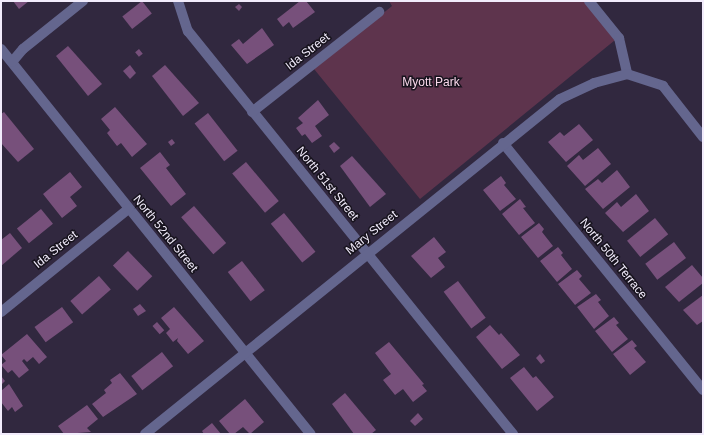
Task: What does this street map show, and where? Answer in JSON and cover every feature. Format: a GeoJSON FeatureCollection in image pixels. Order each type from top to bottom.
{"type":"FeatureCollection","features":[{"type":"Feature","properties":{"kind":"street"},"geometry":{"type":"LineString","coordinates":[[12,62],[23,50],[83,1]]}},
{"type":"Feature","properties":{"kind":"street","name":"North 51st Street"},"geometry":{"type":"LineString","coordinates":[[178,1],[188,31],[513,434]]}},
{"type":"Feature","properties":{"kind":"street"},"geometry":{"type":"LineString","coordinates":[[589,1],[619,38],[627,74],[663,86],[703,137]]}},
{"type":"Feature","properties":{"kind":"street","name":"Ida Street"},"geometry":{"type":"LineString","coordinates":[[252,112],[379,12]]}},
{"type":"Feature","properties":{"kind":"street","name":"North 52nd Street"},"geometry":{"type":"LineString","coordinates":[[1,49],[245,354],[311,434]]}},
{"type":"Feature","properties":{"kind":"street","name":"Mary Street"},"geometry":{"type":"LineString","coordinates":[[145,434],[503,143],[560,99],[594,83],[627,74]]}},
{"type":"Feature","properties":{"kind":"street","name":"North 50th Terrace"},"geometry":{"type":"LineString","coordinates":[[503,143],[703,390]]}},
{"type":"Feature","properties":{"kind":"street","name":"Ida Street"},"geometry":{"type":"LineString","coordinates":[[1,312],[128,208]]}},
{"type":"Feature","properties":{"kind":"green space","name":"Myott Park"},"geometry":{"type":"Polygon","coordinates":[[[389,1],[592,1],[620,36],[420,199],[314,69],[392,6],[389,1]]]}},
{"type":"Feature","properties":{"kind":"building"},"geometry":{"type":"Polygon","coordinates":[[[13,1],[29,1],[19,9],[13,1]]]}},
{"type":"Feature","properties":{"kind":"building"},"geometry":{"type":"Polygon","coordinates":[[[142,1],[152,14],[132,29],[122,16],[142,1]]]}},
{"type":"Feature","properties":{"kind":"building"},"geometry":{"type":"Polygon","coordinates":[[[300,1],[306,1],[315,12],[293,28],[289,22],[283,27],[277,19],[300,1]]]}},
{"type":"Feature","properties":{"kind":"building"},"geometry":{"type":"Polygon","coordinates":[[[239,4],[242,7],[239,11],[235,7],[239,4]]]}},
{"type":"Feature","properties":{"kind":"building"},"geometry":{"type":"Polygon","coordinates":[[[262,28],[274,45],[247,64],[231,45],[239,39],[243,44],[262,28]]]}},
{"type":"Feature","properties":{"kind":"building"},"geometry":{"type":"Polygon","coordinates":[[[68,46],[102,84],[88,96],[56,56],[68,46]]]}},
{"type":"Feature","properties":{"kind":"building"},"geometry":{"type":"Polygon","coordinates":[[[139,49],[143,54],[139,57],[135,52],[139,49]]]}},
{"type":"Feature","properties":{"kind":"building"},"geometry":{"type":"Polygon","coordinates":[[[130,65],[136,73],[130,79],[123,71],[130,65]]]}},
{"type":"Feature","properties":{"kind":"building"},"geometry":{"type":"Polygon","coordinates":[[[165,65],[199,103],[183,116],[152,76],[165,65]]]}},
{"type":"Feature","properties":{"kind":"building"},"geometry":{"type":"Polygon","coordinates":[[[318,100],[329,115],[315,126],[322,136],[312,143],[305,134],[302,136],[296,128],[303,123],[298,118],[318,100]]]}},
{"type":"Feature","properties":{"kind":"building"},"geometry":{"type":"Polygon","coordinates":[[[115,107],[147,144],[132,157],[121,143],[117,146],[107,133],[110,130],[101,119],[115,107]]]}},
{"type":"Feature","properties":{"kind":"building"},"geometry":{"type":"Polygon","coordinates":[[[4,112],[34,149],[18,162],[1,143],[1,114],[4,112]]]}},
{"type":"Feature","properties":{"kind":"building"},"geometry":{"type":"Polygon","coordinates":[[[208,113],[238,151],[224,161],[195,123],[208,113]]]}},
{"type":"Feature","properties":{"kind":"building"},"geometry":{"type":"Polygon","coordinates":[[[579,124],[593,140],[566,162],[548,142],[560,132],[564,136],[579,124]]]}},
{"type":"Feature","properties":{"kind":"building"},"geometry":{"type":"Polygon","coordinates":[[[172,139],[175,143],[171,146],[168,142],[172,139]]]}},
{"type":"Feature","properties":{"kind":"building"},"geometry":{"type":"Polygon","coordinates":[[[334,142],[340,148],[334,153],[329,146],[334,142]]]}},
{"type":"Feature","properties":{"kind":"building"},"geometry":{"type":"Polygon","coordinates":[[[598,148],[611,164],[585,186],[567,166],[579,155],[583,160],[598,148]]]}},
{"type":"Feature","properties":{"kind":"building"},"geometry":{"type":"Polygon","coordinates":[[[160,152],[170,165],[166,168],[186,194],[171,206],[140,168],[160,152]]]}},
{"type":"Feature","properties":{"kind":"building"},"geometry":{"type":"Polygon","coordinates":[[[352,156],[386,194],[370,207],[340,166],[352,156]]]}},
{"type":"Feature","properties":{"kind":"building"},"geometry":{"type":"Polygon","coordinates":[[[246,162],[279,201],[265,213],[232,174],[246,162]]]}},
{"type":"Feature","properties":{"kind":"building"},"geometry":{"type":"Polygon","coordinates":[[[617,170],[630,187],[603,209],[585,189],[598,179],[602,183],[617,170]]]}},
{"type":"Feature","properties":{"kind":"building"},"geometry":{"type":"Polygon","coordinates":[[[70,172],[82,187],[70,197],[77,206],[62,218],[43,194],[70,172]]]}},
{"type":"Feature","properties":{"kind":"building"},"geometry":{"type":"Polygon","coordinates":[[[501,176],[506,183],[504,185],[516,199],[500,211],[483,190],[501,176]]]}},
{"type":"Feature","properties":{"kind":"building"},"geometry":{"type":"Polygon","coordinates":[[[636,194],[649,211],[623,232],[605,213],[617,202],[621,207],[636,194]]]}},
{"type":"Feature","properties":{"kind":"building"},"geometry":{"type":"Polygon","coordinates":[[[520,199],[526,207],[523,208],[535,223],[519,235],[502,214],[520,199]]]}},
{"type":"Feature","properties":{"kind":"building"},"geometry":{"type":"Polygon","coordinates":[[[194,206],[226,243],[213,254],[181,217],[194,206]]]}},
{"type":"Feature","properties":{"kind":"building"},"geometry":{"type":"Polygon","coordinates":[[[41,209],[53,224],[29,243],[17,229],[41,209]]]}},
{"type":"Feature","properties":{"kind":"building"},"geometry":{"type":"Polygon","coordinates":[[[284,213],[315,252],[302,263],[271,224],[284,213]]]}},
{"type":"Feature","properties":{"kind":"building"},"geometry":{"type":"Polygon","coordinates":[[[655,218],[668,234],[640,257],[627,241],[655,218]]]}},
{"type":"Feature","properties":{"kind":"building"},"geometry":{"type":"Polygon","coordinates":[[[539,223],[544,229],[542,232],[553,246],[538,258],[521,237],[539,223]]]}},
{"type":"Feature","properties":{"kind":"building"},"geometry":{"type":"Polygon","coordinates":[[[10,233],[22,248],[1,266],[1,240],[10,233]]]}},
{"type":"Feature","properties":{"kind":"building"},"geometry":{"type":"Polygon","coordinates":[[[434,237],[446,252],[438,258],[445,267],[431,278],[411,256],[434,237]]]}},
{"type":"Feature","properties":{"kind":"building"},"geometry":{"type":"Polygon","coordinates":[[[674,242],[686,258],[657,280],[645,264],[674,242]]]}},
{"type":"Feature","properties":{"kind":"building"},"geometry":{"type":"Polygon","coordinates":[[[558,247],[563,253],[561,255],[572,269],[557,282],[540,261],[558,247]]]}},
{"type":"Feature","properties":{"kind":"building"},"geometry":{"type":"Polygon","coordinates":[[[128,251],[152,276],[137,291],[113,266],[128,251]]]}},
{"type":"Feature","properties":{"kind":"building"},"geometry":{"type":"Polygon","coordinates":[[[242,261],[265,290],[251,301],[228,272],[242,261]]]}},
{"type":"Feature","properties":{"kind":"building"},"geometry":{"type":"Polygon","coordinates":[[[692,265],[703,278],[703,283],[679,302],[665,287],[692,265]]]}},
{"type":"Feature","properties":{"kind":"building"},"geometry":{"type":"Polygon","coordinates":[[[577,270],[582,276],[579,279],[591,293],[575,305],[558,284],[577,270]]]}},
{"type":"Feature","properties":{"kind":"building"},"geometry":{"type":"Polygon","coordinates":[[[99,276],[111,290],[82,315],[70,301],[99,276]]]}},
{"type":"Feature","properties":{"kind":"building"},"geometry":{"type":"Polygon","coordinates":[[[458,281],[486,318],[471,329],[444,292],[458,281]]]}},
{"type":"Feature","properties":{"kind":"building"},"geometry":{"type":"Polygon","coordinates":[[[596,294],[601,300],[598,302],[609,316],[594,329],[577,307],[596,294]]]}},
{"type":"Feature","properties":{"kind":"building"},"geometry":{"type":"Polygon","coordinates":[[[703,295],[703,321],[697,325],[683,310],[703,295]]]}},
{"type":"Feature","properties":{"kind":"building"},"geometry":{"type":"Polygon","coordinates":[[[140,304],[146,311],[138,316],[133,309],[140,304]]]}},
{"type":"Feature","properties":{"kind":"building"},"geometry":{"type":"Polygon","coordinates":[[[62,307],[73,322],[46,342],[34,327],[62,307]]]}},
{"type":"Feature","properties":{"kind":"building"},"geometry":{"type":"Polygon","coordinates":[[[174,307],[204,341],[188,354],[177,341],[178,338],[173,342],[166,333],[170,329],[161,318],[174,307]]]}},
{"type":"Feature","properties":{"kind":"building"},"geometry":{"type":"Polygon","coordinates":[[[614,317],[619,323],[616,325],[628,339],[612,352],[595,331],[614,317]]]}},
{"type":"Feature","properties":{"kind":"building"},"geometry":{"type":"Polygon","coordinates":[[[157,322],[164,330],[160,334],[152,326],[157,322]]]}},
{"type":"Feature","properties":{"kind":"building"},"geometry":{"type":"Polygon","coordinates":[[[490,325],[499,335],[501,333],[520,355],[502,369],[476,337],[490,325]]]}},
{"type":"Feature","properties":{"kind":"building"},"geometry":{"type":"Polygon","coordinates":[[[27,334],[47,357],[39,364],[33,357],[27,362],[24,359],[22,361],[29,370],[19,378],[12,370],[8,373],[1,365],[6,361],[1,355],[27,334]]]}},
{"type":"Feature","properties":{"kind":"building"},"geometry":{"type":"Polygon","coordinates":[[[632,340],[637,346],[634,348],[646,362],[630,375],[613,354],[632,340]]]}},
{"type":"Feature","properties":{"kind":"building"},"geometry":{"type":"Polygon","coordinates":[[[389,342],[424,384],[422,385],[427,391],[413,402],[403,389],[395,395],[383,380],[391,374],[375,353],[389,342]]]}},
{"type":"Feature","properties":{"kind":"building"},"geometry":{"type":"Polygon","coordinates":[[[162,352],[173,366],[142,390],[131,376],[162,352]]]}},
{"type":"Feature","properties":{"kind":"building"},"geometry":{"type":"Polygon","coordinates":[[[540,354],[545,361],[541,364],[536,358],[540,354]]]}},
{"type":"Feature","properties":{"kind":"building"},"geometry":{"type":"Polygon","coordinates":[[[524,367],[533,378],[536,376],[554,397],[537,411],[510,378],[524,367]]]}},
{"type":"Feature","properties":{"kind":"building"},"geometry":{"type":"Polygon","coordinates":[[[120,373],[137,394],[103,417],[92,404],[106,393],[104,390],[112,383],[110,380],[120,373]]]}},
{"type":"Feature","properties":{"kind":"building"},"geometry":{"type":"Polygon","coordinates":[[[1,376],[5,381],[1,385],[1,376]]]}},
{"type":"Feature","properties":{"kind":"building"},"geometry":{"type":"Polygon","coordinates":[[[9,384],[23,406],[15,412],[12,407],[8,411],[1,402],[1,391],[9,384]]]}},
{"type":"Feature","properties":{"kind":"building"},"geometry":{"type":"Polygon","coordinates":[[[345,393],[376,430],[371,434],[354,434],[332,404],[345,393]]]}},
{"type":"Feature","properties":{"kind":"building"},"geometry":{"type":"Polygon","coordinates":[[[245,399],[264,422],[250,434],[243,427],[234,434],[230,434],[219,421],[245,399]]]}},
{"type":"Feature","properties":{"kind":"building"},"geometry":{"type":"Polygon","coordinates":[[[87,405],[98,419],[87,428],[91,432],[64,434],[58,426],[87,405]]]}},
{"type":"Feature","properties":{"kind":"building"},"geometry":{"type":"Polygon","coordinates":[[[418,413],[423,419],[415,426],[410,421],[418,413]]]}},
{"type":"Feature","properties":{"kind":"building"},"geometry":{"type":"Polygon","coordinates":[[[212,423],[221,434],[204,434],[202,431],[212,423]]]}}]}
